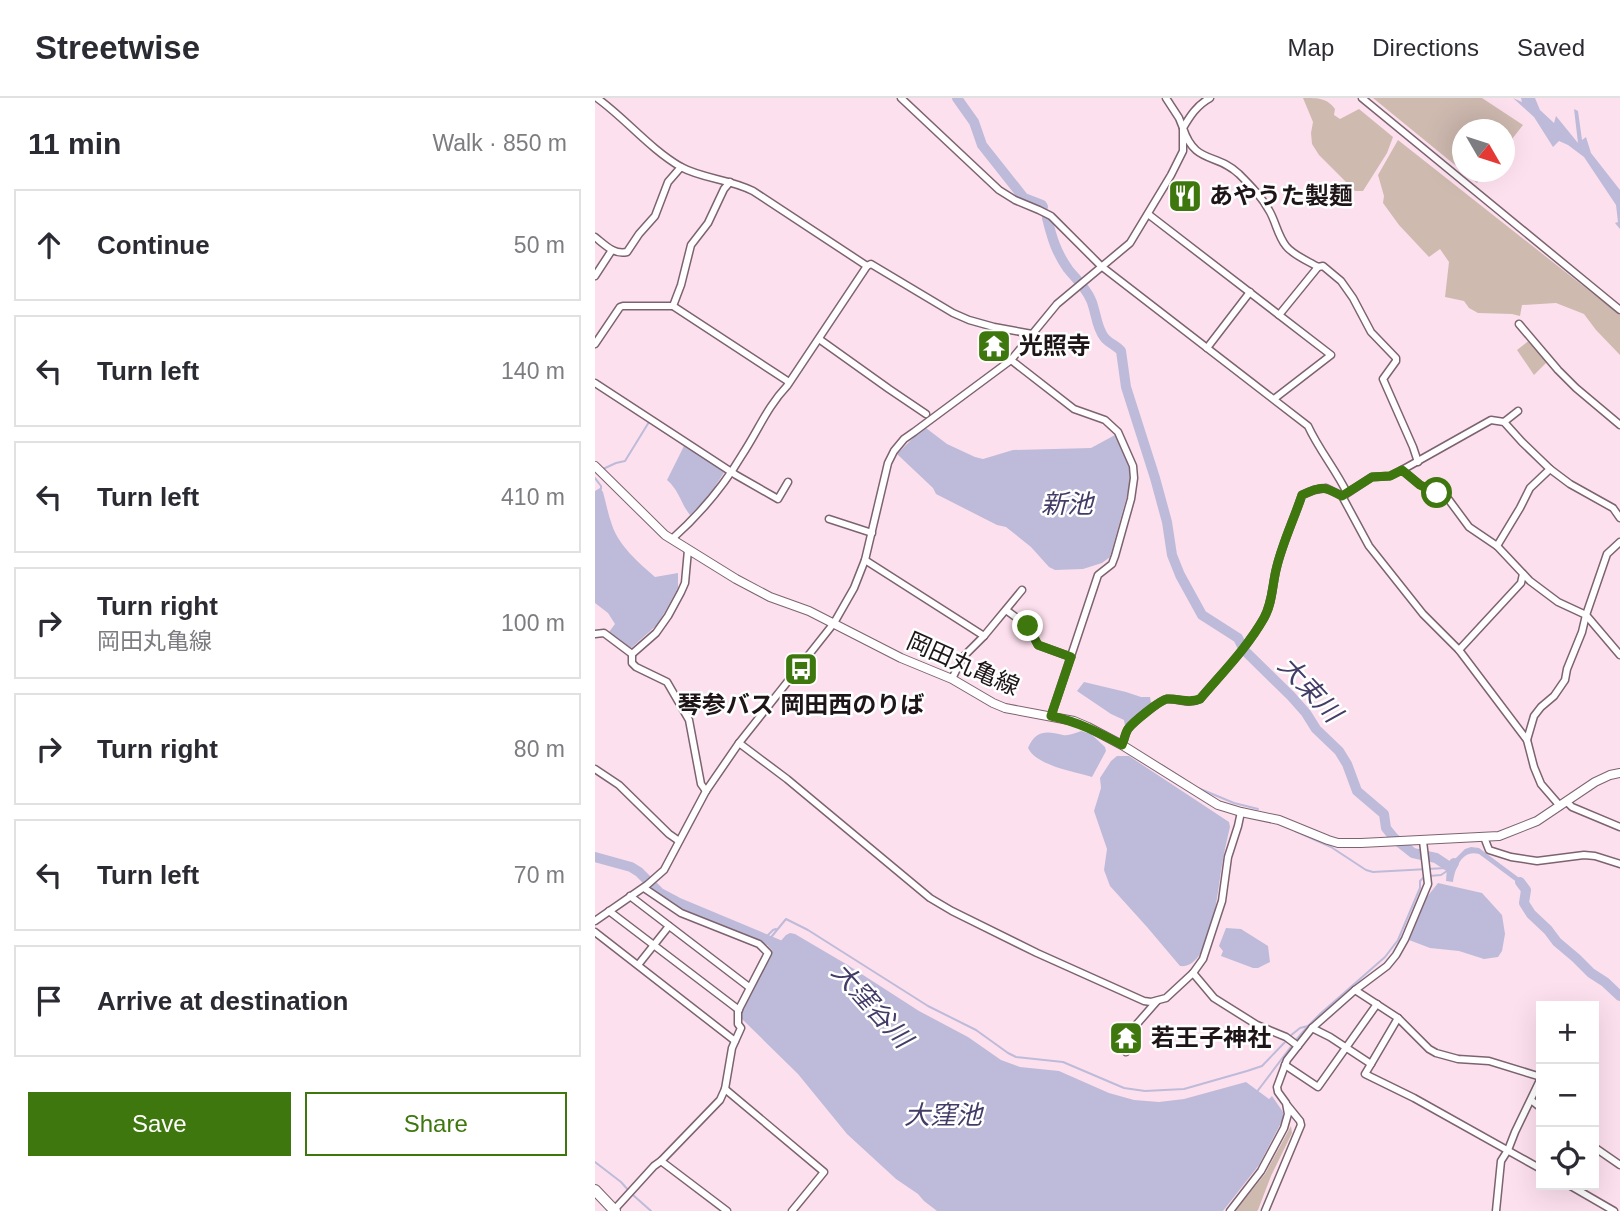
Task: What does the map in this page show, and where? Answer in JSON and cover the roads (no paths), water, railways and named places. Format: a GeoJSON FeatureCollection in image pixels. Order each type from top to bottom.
{"type":"FeatureCollection","features":[{"type":"Feature","properties":{"kind":"highway"},"geometry":{"type":"LineString","coordinates":[[596,1195],[615,1210]]}},
{"type":"Feature","properties":{"kind":"main road","name":"岡田丸亀線"},"geometry":{"type":"LineString","coordinates":[[595,466],[665,535],[769,597],[809,611],[901,658],[952,679],[1005,708],[1074,721],[1088,727],[1122,745],[1212,802],[1241,812],[1279,820],[1319,837],[1338,842],[1394,842],[1499,836],[1524,828],[1595,782],[1620,773]]}},
{"type":"Feature","properties":{"kind":"street"},"geometry":{"type":"LineString","coordinates":[[595,101],[597,98],[604,103],[681,167],[753,191],[867,266]]}},
{"type":"Feature","properties":{"kind":"street"},"geometry":{"type":"LineString","coordinates":[[901,98],[999,190],[1051,216],[1101,266],[1308,426],[1317,445],[1339,476],[1369,546],[1423,614],[1459,650],[1527,740],[1534,767],[1549,795],[1563,804],[1620,827]]}},
{"type":"Feature","properties":{"kind":"street"},"geometry":{"type":"LineString","coordinates":[[1166,98],[1175,110],[1187,141],[1196,152],[1235,170],[1258,193],[1288,249],[1318,267]]}},
{"type":"Feature","properties":{"kind":"street"},"geometry":{"type":"LineString","coordinates":[[595,921],[647,885],[668,864],[706,791],[739,743],[834,624],[854,588],[865,560],[884,476],[894,451],[904,439],[1011,360],[1057,304],[1130,243],[1183,151],[1183,128],[1193,112],[1210,98]]}},
{"type":"Feature","properties":{"kind":"street"},"geometry":{"type":"LineString","coordinates":[[1362,98],[1620,310]]}},
{"type":"Feature","properties":{"kind":"street"},"geometry":{"type":"LineString","coordinates":[[595,237],[612,250],[621,253],[628,251],[655,216],[668,182],[681,167]]}},
{"type":"Feature","properties":{"kind":"street"},"geometry":{"type":"LineString","coordinates":[[673,306],[691,245],[708,223],[730,182]]}},
{"type":"Feature","properties":{"kind":"street"},"geometry":{"type":"LineString","coordinates":[[1148,214],[1331,355],[1274,400]]}},
{"type":"Feature","properties":{"kind":"street"},"geometry":{"type":"LineString","coordinates":[[595,276],[612,250]]}},
{"type":"Feature","properties":{"kind":"street"},"geometry":{"type":"LineString","coordinates":[[672,539],[718,492],[743,455],[773,401],[787,386],[867,266],[871,264],[969,320],[1032,334]]}},
{"type":"Feature","properties":{"kind":"street"},"geometry":{"type":"LineString","coordinates":[[1279,315],[1318,267],[1323,265],[1341,281],[1371,332],[1396,358],[1383,379],[1418,462]]}},
{"type":"Feature","properties":{"kind":"street"},"geometry":{"type":"LineString","coordinates":[[1207,348],[1250,292]]}},
{"type":"Feature","properties":{"kind":"street"},"geometry":{"type":"LineString","coordinates":[[595,344],[620,307],[673,306],[789,382]]}},
{"type":"Feature","properties":{"kind":"street"},"geometry":{"type":"LineString","coordinates":[[1519,324],[1576,388],[1620,425]]}},
{"type":"Feature","properties":{"kind":"street"},"geometry":{"type":"LineString","coordinates":[[819,339],[926,414]]}},
{"type":"Feature","properties":{"kind":"street"},"geometry":{"type":"LineString","coordinates":[[1011,360],[1075,410],[1098,416],[1112,426],[1118,432],[1133,466],[1131,499],[1115,556],[1112,564],[1098,575],[1051,716]]}},
{"type":"Feature","properties":{"kind":"street"},"geometry":{"type":"LineString","coordinates":[[595,383],[731,472],[779,499],[788,482]]}},
{"type":"Feature","properties":{"kind":"street"},"geometry":{"type":"LineString","coordinates":[[1345,495],[1372,477],[1390,476],[1491,420],[1504,422],[1518,411]]}},
{"type":"Feature","properties":{"kind":"street"},"geometry":{"type":"LineString","coordinates":[[1504,422],[1550,468],[1570,484],[1613,509],[1620,518]]}},
{"type":"Feature","properties":{"kind":"street"},"geometry":{"type":"LineString","coordinates":[[1497,546],[1530,488],[1550,468]]}},
{"type":"Feature","properties":{"kind":"street"},"geometry":{"type":"LineString","coordinates":[[1402,470],[1420,485],[1449,500],[1469,527],[1497,546],[1523,574],[1558,602],[1586,615],[1620,655]]}},
{"type":"Feature","properties":{"kind":"street"},"geometry":{"type":"LineString","coordinates":[[1122,745],[1128,728],[1153,705],[1166,699],[1187,702],[1200,699],[1244,647],[1268,609],[1277,565],[1302,495],[1326,488],[1345,495]]}},
{"type":"Feature","properties":{"kind":"street"},"geometry":{"type":"LineString","coordinates":[[829,519],[872,533]]}},
{"type":"Feature","properties":{"kind":"street"},"geometry":{"type":"LineString","coordinates":[[1527,740],[1534,716],[1554,696],[1565,680],[1607,554],[1620,542]]}},
{"type":"Feature","properties":{"kind":"street"},"geometry":{"type":"LineString","coordinates":[[632,654],[663,624],[681,592],[685,583],[688,550]]}},
{"type":"Feature","properties":{"kind":"street"},"geometry":{"type":"LineString","coordinates":[[865,560],[983,636]]}},
{"type":"Feature","properties":{"kind":"street"},"geometry":{"type":"LineString","coordinates":[[1459,650],[1521,583],[1523,574]]}},
{"type":"Feature","properties":{"kind":"street"},"geometry":{"type":"LineString","coordinates":[[952,679],[962,657],[1022,590]]}},
{"type":"Feature","properties":{"kind":"street"},"geometry":{"type":"LineString","coordinates":[[1006,610],[1028,626],[1038,645],[1071,657]]}},
{"type":"Feature","properties":{"kind":"street"},"geometry":{"type":"LineString","coordinates":[[595,634],[604,633],[632,654]]}},
{"type":"Feature","properties":{"kind":"street"},"geometry":{"type":"LineString","coordinates":[[632,654],[632,663],[636,667],[667,682],[689,720],[701,784],[706,791]]}},
{"type":"Feature","properties":{"kind":"street"},"geometry":{"type":"LineString","coordinates":[[739,743],[787,779],[930,898],[1037,953],[1144,1001],[1166,998],[1203,959],[1222,901],[1228,857],[1241,812]]}},
{"type":"Feature","properties":{"kind":"street"},"geometry":{"type":"LineString","coordinates":[[595,769],[627,791],[679,841]]}},
{"type":"Feature","properties":{"kind":"street"},"geometry":{"type":"LineString","coordinates":[[1484,837],[1489,850],[1511,856],[1546,860],[1584,855],[1620,864]]}},
{"type":"Feature","properties":{"kind":"street"},"geometry":{"type":"LineString","coordinates":[[1265,1211],[1301,1125],[1277,1092],[1292,1041],[1312,1028],[1396,955],[1428,884],[1423,841]]}},
{"type":"Feature","properties":{"kind":"street"},"geometry":{"type":"LineString","coordinates":[[615,1210],[654,1166],[719,1102],[725,1090],[732,1048],[741,1028],[738,1024],[739,1010],[768,953],[759,944],[681,913],[647,885]]}},
{"type":"Feature","properties":{"kind":"street"},"geometry":{"type":"LineString","coordinates":[[630,896],[749,987]]}},
{"type":"Feature","properties":{"kind":"street"},"geometry":{"type":"LineString","coordinates":[[609,911],[739,1010]]}},
{"type":"Feature","properties":{"kind":"street"},"geometry":{"type":"LineString","coordinates":[[638,965],[669,926]]}},
{"type":"Feature","properties":{"kind":"street"},"geometry":{"type":"LineString","coordinates":[[595,932],[735,1041]]}},
{"type":"Feature","properties":{"kind":"street"},"geometry":{"type":"LineString","coordinates":[[1193,972],[1214,998],[1257,1025],[1292,1041]]}},
{"type":"Feature","properties":{"kind":"street"},"geometry":{"type":"LineString","coordinates":[[1355,990],[1398,1018],[1436,1053],[1458,1059],[1489,1061],[1536,1076]]}},
{"type":"Feature","properties":{"kind":"street"},"geometry":{"type":"LineString","coordinates":[[1126,1052],[1137,1032],[1136,1026],[1157,1001]]}},
{"type":"Feature","properties":{"kind":"street"},"geometry":{"type":"LineString","coordinates":[[1285,1065],[1318,1087],[1377,1004]]}},
{"type":"Feature","properties":{"kind":"street"},"geometry":{"type":"LineString","coordinates":[[1398,1018],[1365,1074],[1414,1098],[1536,1166]]}},
{"type":"Feature","properties":{"kind":"street"},"geometry":{"type":"LineString","coordinates":[[1312,1028],[1371,1064]]}},
{"type":"Feature","properties":{"kind":"street"},"geometry":{"type":"LineString","coordinates":[[1496,1211],[1501,1161],[1536,1089]]}},
{"type":"Feature","properties":{"kind":"street"},"geometry":{"type":"LineString","coordinates":[[725,1090],[824,1172],[792,1211]]}},
{"type":"Feature","properties":{"kind":"street"},"geometry":{"type":"LineString","coordinates":[[1531,1100],[1536,1104]]}},
{"type":"Feature","properties":{"kind":"street"},"geometry":{"type":"LineString","coordinates":[[1230,1211],[1261,1171],[1278,1140],[1287,1121],[1286,1103]]}},
{"type":"Feature","properties":{"kind":"street"},"geometry":{"type":"LineString","coordinates":[[1599,1151],[1620,1166]]}},
{"type":"Feature","properties":{"kind":"street"},"geometry":{"type":"LineString","coordinates":[[661,1161],[727,1211]]}},
{"type":"Feature","properties":{"kind":"street"},"geometry":{"type":"LineString","coordinates":[[1578,1190],[1614,1211]]}},
{"type":"Feature","properties":{"kind":"water"},"geometry":{"type":"Polygon","coordinates":[[[1513,98],[1522,102],[1521,98],[1535,98],[1540,110],[1554,123],[1556,116],[1578,143],[1574,109],[1578,111],[1582,140],[1586,137],[1591,153],[1620,190],[1620,229],[1615,223],[1618,222],[1616,205],[1584,157],[1559,141],[1553,147],[1534,117],[1513,98]]]}},
{"type":"Feature","properties":{"kind":"water","name":"新池"},"geometry":{"type":"Polygon","coordinates":[[[926,428],[947,444],[983,459],[1013,450],[1091,448],[1115,435],[1131,470],[1130,485],[1110,557],[1102,563],[1083,569],[1055,570],[1006,527],[936,494],[897,454],[926,428]]]}},
{"type":"Feature","properties":{"kind":"water"},"geometry":{"type":"Polygon","coordinates":[[[684,446],[725,471],[709,496],[690,515],[667,480],[684,446]]]}},
{"type":"Feature","properties":{"kind":"water"},"geometry":{"type":"Polygon","coordinates":[[[600,488],[615,533],[630,554],[655,577],[678,573],[678,588],[658,624],[630,649],[609,632],[615,624],[608,613],[595,603],[595,491],[600,488]]]}},
{"type":"Feature","properties":{"kind":"water"},"geometry":{"type":"Polygon","coordinates":[[[1084,682],[1150,697],[1151,703],[1140,717],[1125,726],[1124,720],[1077,691],[1084,682]]]}},
{"type":"Feature","properties":{"kind":"water"},"geometry":{"type":"Polygon","coordinates":[[[1081,731],[1091,734],[1106,751],[1092,777],[1047,764],[1028,748],[1034,738],[1042,733],[1067,735],[1081,731]]]}},
{"type":"Feature","properties":{"kind":"water"},"geometry":{"type":"Polygon","coordinates":[[[1117,756],[1129,756],[1229,822],[1211,925],[1206,942],[1191,964],[1180,966],[1110,886],[1104,870],[1107,849],[1094,811],[1101,788],[1100,778],[1117,756]]]}},
{"type":"Feature","properties":{"kind":"water"},"geometry":{"type":"Polygon","coordinates":[[[1479,848],[1526,883],[1529,893],[1524,893],[1522,886],[1479,854],[1473,853],[1460,861],[1453,882],[1446,881],[1447,867],[1465,849],[1479,848]]]}},
{"type":"Feature","properties":{"kind":"water"},"geometry":{"type":"Polygon","coordinates":[[[1438,883],[1482,893],[1502,915],[1505,934],[1498,957],[1484,959],[1459,951],[1430,948],[1409,940],[1427,897],[1438,883]]]}},
{"type":"Feature","properties":{"kind":"water"},"geometry":{"type":"Polygon","coordinates":[[[1226,928],[1241,929],[1268,946],[1270,962],[1253,968],[1221,956],[1223,951],[1219,946],[1226,928]]]}},
{"type":"Feature","properties":{"kind":"water","name":"大窪池"},"geometry":{"type":"Polygon","coordinates":[[[790,933],[846,964],[919,1011],[968,1037],[1001,1060],[1020,1067],[1059,1071],[1109,1093],[1134,1100],[1159,1102],[1184,1099],[1246,1082],[1269,1099],[1272,1096],[1283,1112],[1283,1119],[1259,1165],[1223,1211],[937,1211],[896,1179],[847,1134],[798,1074],[742,1019],[741,1011],[772,950],[768,946],[773,940],[779,943],[790,933]]]}},
{"type":"Feature","properties":{"kind":"waterway","name":"大束川"},"geometry":{"type":"LineString","coordinates":[[957,98],[974,122],[982,145],[1024,198],[1043,207]]}},
{"type":"Feature","properties":{"kind":"waterway","name":"大束川"},"geometry":{"type":"LineString","coordinates":[[1047,218],[1060,257],[1091,300],[1101,333],[1121,351],[1126,387],[1155,478],[1167,522],[1172,555],[1202,615],[1238,638],[1244,650],[1291,696],[1316,729],[1339,751],[1357,791],[1384,814],[1386,828],[1394,838],[1413,853],[1436,858],[1451,868],[1454,863]]}},
{"type":"Feature","properties":{"kind":"waterway"},"geometry":{"type":"LineString","coordinates":[[603,469],[625,461],[649,422],[686,448]]}},
{"type":"Feature","properties":{"kind":"waterway"},"geometry":{"type":"LineString","coordinates":[[595,478],[601,489]]}},
{"type":"Feature","properties":{"kind":"waterway"},"geometry":{"type":"LineString","coordinates":[[1162,765],[1184,779]]}},
{"type":"Feature","properties":{"kind":"waterway"},"geometry":{"type":"LineString","coordinates":[[1198,788],[1234,803],[1258,809]]}},
{"type":"Feature","properties":{"kind":"waterway"},"geometry":{"type":"LineString","coordinates":[[1295,831],[1331,847],[1373,872],[1446,868]]}},
{"type":"Feature","properties":{"kind":"waterway","name":"大窪谷川"},"geometry":{"type":"LineString","coordinates":[[595,857],[631,867],[660,893],[677,902],[782,946]]}},
{"type":"Feature","properties":{"kind":"waterway"},"geometry":{"type":"LineString","coordinates":[[1429,876],[1441,875],[1447,871]]}},
{"type":"Feature","properties":{"kind":"waterway"},"geometry":{"type":"LineString","coordinates":[[1296,1040],[1320,1014],[1385,957],[1398,940],[1420,888],[1420,881],[1424,877]]}},
{"type":"Feature","properties":{"kind":"waterway","name":"大束川"},"geometry":{"type":"LineString","coordinates":[[1520,882],[1526,890],[1524,903],[1531,914],[1557,942],[1620,996]]}},
{"type":"Feature","properties":{"kind":"waterway"},"geometry":{"type":"LineString","coordinates":[[768,941],[786,919],[808,930],[928,1006],[976,1030],[1008,1053],[1016,1057],[1063,1062],[1124,1088],[1145,1091],[1184,1089],[1247,1071],[1262,1066],[1286,1041]]}},
{"type":"Feature","properties":{"kind":"waterway"},"geometry":{"type":"LineString","coordinates":[[768,940],[767,936],[776,929]]}},
{"type":"Feature","properties":{"kind":"waterway"},"geometry":{"type":"LineString","coordinates":[[1290,1036],[1300,1028],[1308,1026]]}},
{"type":"Feature","properties":{"kind":"waterway"},"geometry":{"type":"LineString","coordinates":[[1256,1093],[1293,1044]]}},
{"type":"Feature","properties":{"kind":"waterway"},"geometry":{"type":"LineString","coordinates":[[595,1162],[629,1191]]}},
{"type":"Feature","properties":{"kind":"waterway"},"geometry":{"type":"LineString","coordinates":[[633,1195],[651,1211]]}},
{"type":"Feature","properties":{"kind":"place","name":"あやうた製麺"},"geometry":{"type":"Point","coordinates":[1185,196]}},
{"type":"Feature","properties":{"kind":"place","name":"光照寺"},"geometry":{"type":"Point","coordinates":[994,346]}},
{"type":"Feature","properties":{"kind":"place","name":"琴参バス 岡田西のりば"},"geometry":{"type":"Point","coordinates":[801,669]}},
{"type":"Feature","properties":{"kind":"place","name":"若王子神社"},"geometry":{"type":"Point","coordinates":[1126,1038]}}]}
